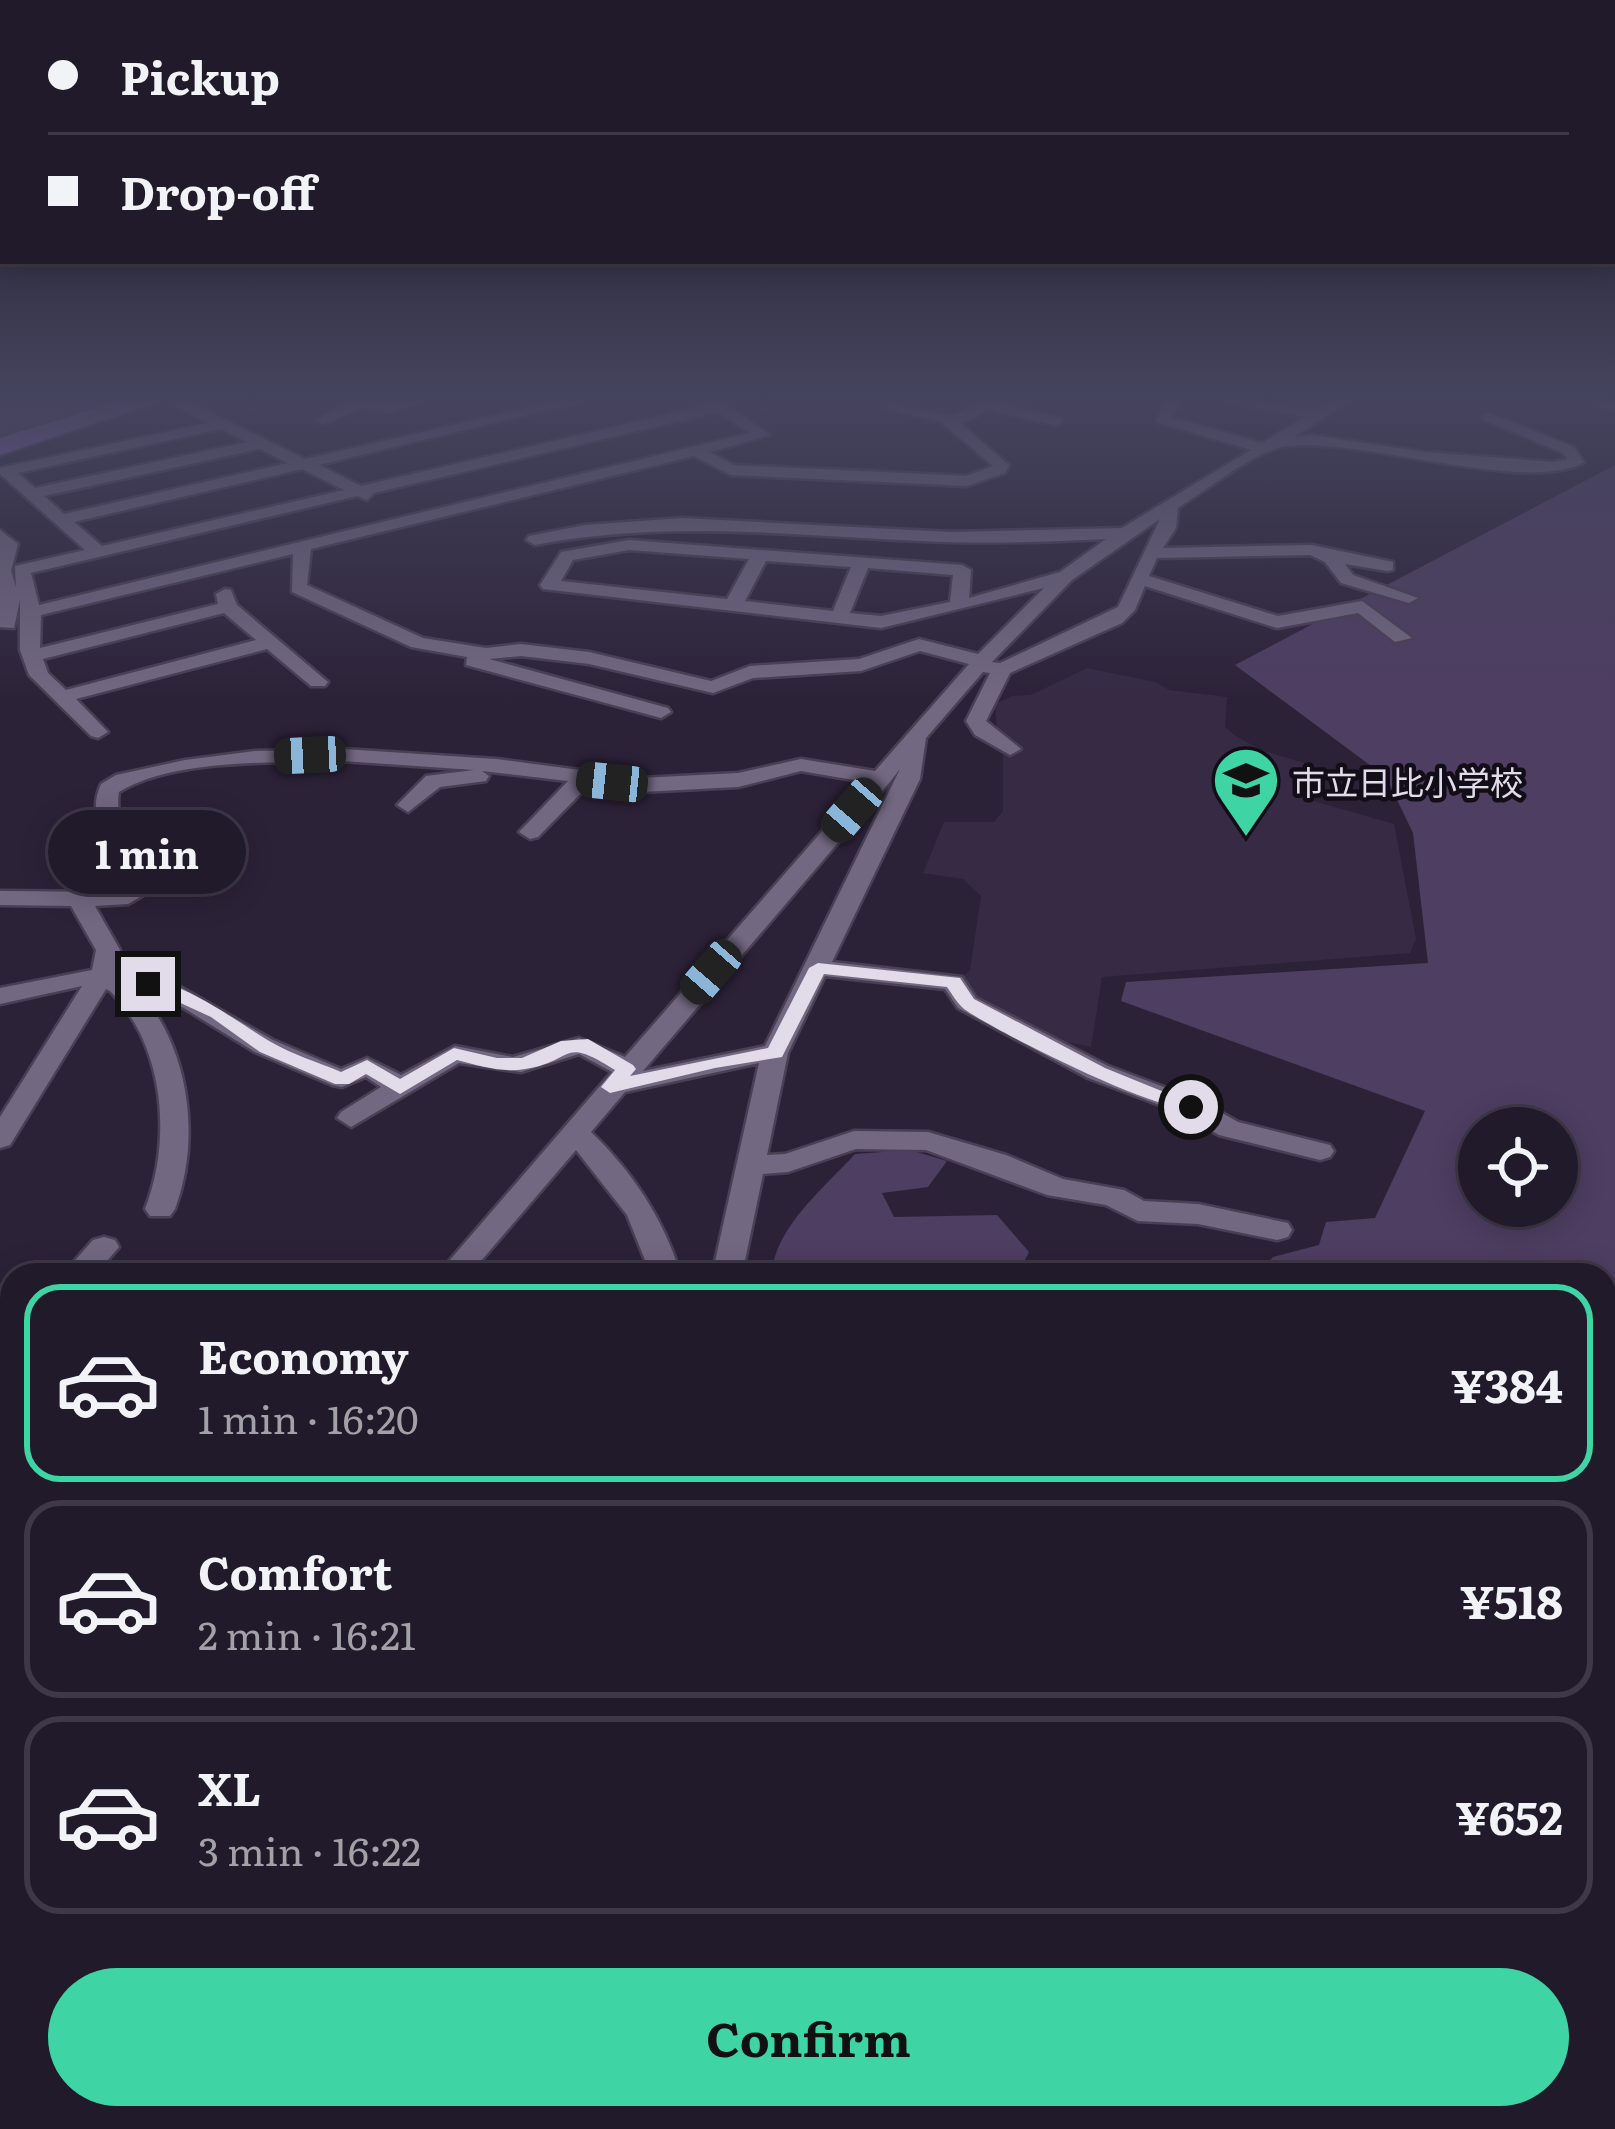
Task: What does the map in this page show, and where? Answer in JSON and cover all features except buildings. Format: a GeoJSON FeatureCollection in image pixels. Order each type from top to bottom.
{"type":"FeatureCollection","features":[{"type":"Feature","properties":{"kind":"street"},"geometry":{"type":"LineString","coordinates":[[43,501],[98,552]]}},
{"type":"Feature","properties":{"kind":"street"},"geometry":{"type":"LineString","coordinates":[[63,519],[140,501]]}},
{"type":"Feature","properties":{"kind":"street"},"geometry":{"type":"LineString","coordinates":[[11,571],[321,501]]}},
{"type":"Feature","properties":{"kind":"street"},"geometry":{"type":"LineString","coordinates":[[375,501],[405,522]]}},
{"type":"Feature","properties":{"kind":"street"},"geometry":{"type":"LineString","coordinates":[[32,612],[491,501]]}},
{"type":"Feature","properties":{"kind":"street"},"geometry":{"type":"LineString","coordinates":[[462,1263],[880,778],[1066,576],[1178,501]]}},
{"type":"Feature","properties":{"kind":"street"},"geometry":{"type":"LineString","coordinates":[[418,643],[486,654],[521,650],[589,658],[713,687],[750,672],[861,665],[919,644],[987,665],[1115,620],[1126,610],[1150,553],[1168,528],[1170,506]]}},
{"type":"Feature","properties":{"kind":"street"},"geometry":{"type":"LineString","coordinates":[[535,540],[577,530],[683,520],[779,523],[927,537],[1126,533]]}},
{"type":"Feature","properties":{"kind":"street"},"geometry":{"type":"LineString","coordinates":[[0,535],[9,544],[7,624]]}},
{"type":"Feature","properties":{"kind":"street"},"geometry":{"type":"LineString","coordinates":[[303,547],[298,588],[418,643],[661,712]]}},
{"type":"Feature","properties":{"kind":"street"},"geometry":{"type":"LineString","coordinates":[[1150,553],[1297,548],[1387,566]]}},
{"type":"Feature","properties":{"kind":"street"},"geometry":{"type":"LineString","coordinates":[[959,605],[962,570],[760,555],[647,571],[734,606],[881,622],[959,605],[1066,576]]}},
{"type":"Feature","properties":{"kind":"street"},"geometry":{"type":"LineString","coordinates":[[734,606],[760,555]]}},
{"type":"Feature","properties":{"kind":"street"},"geometry":{"type":"LineString","coordinates":[[1329,556],[1347,579],[1409,598]]}},
{"type":"Feature","properties":{"kind":"street"},"geometry":{"type":"LineString","coordinates":[[839,617],[861,562]]}},
{"type":"Feature","properties":{"kind":"street"},"geometry":{"type":"LineString","coordinates":[[218,567],[228,607],[318,682]]}},
{"type":"Feature","properties":{"kind":"street"},"geometry":{"type":"LineString","coordinates":[[11,571],[32,612],[32,656],[39,675],[98,732]]}},
{"type":"Feature","properties":{"kind":"street"},"geometry":{"type":"LineString","coordinates":[[1139,578],[1277,622],[1362,608],[1402,638]]}},
{"type":"Feature","properties":{"kind":"street"},"geometry":{"type":"LineString","coordinates":[[32,656],[228,607]]}},
{"type":"Feature","properties":{"kind":"street"},"geometry":{"type":"LineString","coordinates":[[62,697],[271,642]]}},
{"type":"Feature","properties":{"kind":"street"},"geometry":{"type":"LineString","coordinates":[[987,665],[976,721],[982,731],[1010,749]]}},
{"type":"Feature","properties":{"kind":"street"},"geometry":{"type":"LineString","coordinates":[[730,1263],[775,1053],[909,779],[916,739]]}},
{"type":"Feature","properties":{"kind":"street"},"geometry":{"type":"LineString","coordinates":[[0,898],[120,898],[149,885],[148,875],[115,839],[105,802],[109,789],[124,780],[165,771],[255,757],[343,754],[496,765],[579,781]]}},
{"type":"Feature","properties":{"kind":"street"},"geometry":{"type":"LineString","coordinates":[[408,805],[434,782],[492,774],[688,786],[801,765],[880,778]]}},
{"type":"Feature","properties":{"kind":"street"},"geometry":{"type":"LineString","coordinates":[[530,832],[579,781]]}},
{"type":"Feature","properties":{"kind":"street"},"geometry":{"type":"LineString","coordinates":[[0,1139],[105,980],[108,950],[77,897]]}},
{"type":"Feature","properties":{"kind":"street"},"geometry":{"type":"LineString","coordinates":[[818,968],[953,982],[967,1003],[1098,1072],[1191,1107],[1229,1129],[1319,1151]]}},
{"type":"Feature","properties":{"kind":"street"},"geometry":{"type":"LineString","coordinates":[[0,996],[105,980],[148,984],[218,1013],[266,1048],[342,1079],[367,1066],[400,1088]]}},
{"type":"Feature","properties":{"kind":"street"},"geometry":{"type":"LineString","coordinates":[[105,980],[121,988],[148,1020],[161,1052],[177,1147],[160,1209]]}},
{"type":"Feature","properties":{"kind":"street"},"geometry":{"type":"LineString","coordinates":[[351,1118],[454,1054],[497,1064],[525,1064],[567,1045],[588,1045],[618,1078]]}},
{"type":"Feature","properties":{"kind":"street"},"geometry":{"type":"LineString","coordinates":[[618,1078],[775,1053]]}},
{"type":"Feature","properties":{"kind":"street"},"geometry":{"type":"LineString","coordinates":[[574,1132],[605,1161],[657,1240],[663,1263]]}},
{"type":"Feature","properties":{"kind":"street"},"geometry":{"type":"LineString","coordinates":[[751,1165],[788,1163],[854,1140],[928,1142],[996,1162],[1057,1188],[1114,1197],[1138,1211],[1198,1214],[1276,1230]]}},
{"type":"Feature","properties":{"kind":"street"},"geometry":{"type":"LineString","coordinates":[[89,1263],[104,1247]]}},
{"type":"Feature","properties":{"kind":"shaded area"},"geometry":{"type":"Polygon","coordinates":[[[1546,501],[1615,501],[1615,1263],[1268,1263],[1273,1257],[1319,1245],[1326,1222],[1375,1218],[1425,1111],[1121,1001],[1126,982],[1428,963],[1413,833],[1386,777],[1235,665],[1546,501]]]}},
{"type":"Feature","properties":{"kind":"shaded area"},"geometry":{"type":"Polygon","coordinates":[[[1087,668],[1155,682],[1169,690],[1227,697],[1225,727],[1234,735],[1261,750],[1324,769],[1324,788],[1310,800],[1394,824],[1416,939],[1410,953],[1102,977],[1091,1047],[1062,1041],[1055,1045],[969,997],[962,978],[970,970],[981,896],[963,879],[923,873],[944,822],[994,822],[1003,811],[1003,754],[1021,747],[997,729],[995,704],[1012,696],[1031,695],[1087,668]]]}},
{"type":"Feature","properties":{"kind":"shaded area"},"geometry":{"type":"Polygon","coordinates":[[[910,1150],[947,1161],[928,1187],[882,1193],[894,1217],[997,1215],[1029,1252],[1023,1263],[774,1263],[791,1225],[855,1154],[910,1150]]]}},
{"type":"Feature","properties":{"kind":"place","name":"市立日比小学校"},"geometry":{"type":"Point","coordinates":[1246,839]}},
{"type":"Feature","properties":{"kind":"route"},"geometry":{"type":"LineString","coordinates":[[148,984],[218,1013],[266,1048],[342,1079],[367,1066],[400,1088],[454,1054],[497,1064],[525,1064],[567,1045],[588,1045],[626,1069],[610,1087],[775,1053],[818,968],[953,982],[967,1003],[1000,1021],[1098,1072],[1170,1103],[1191,1107]]}}]}
